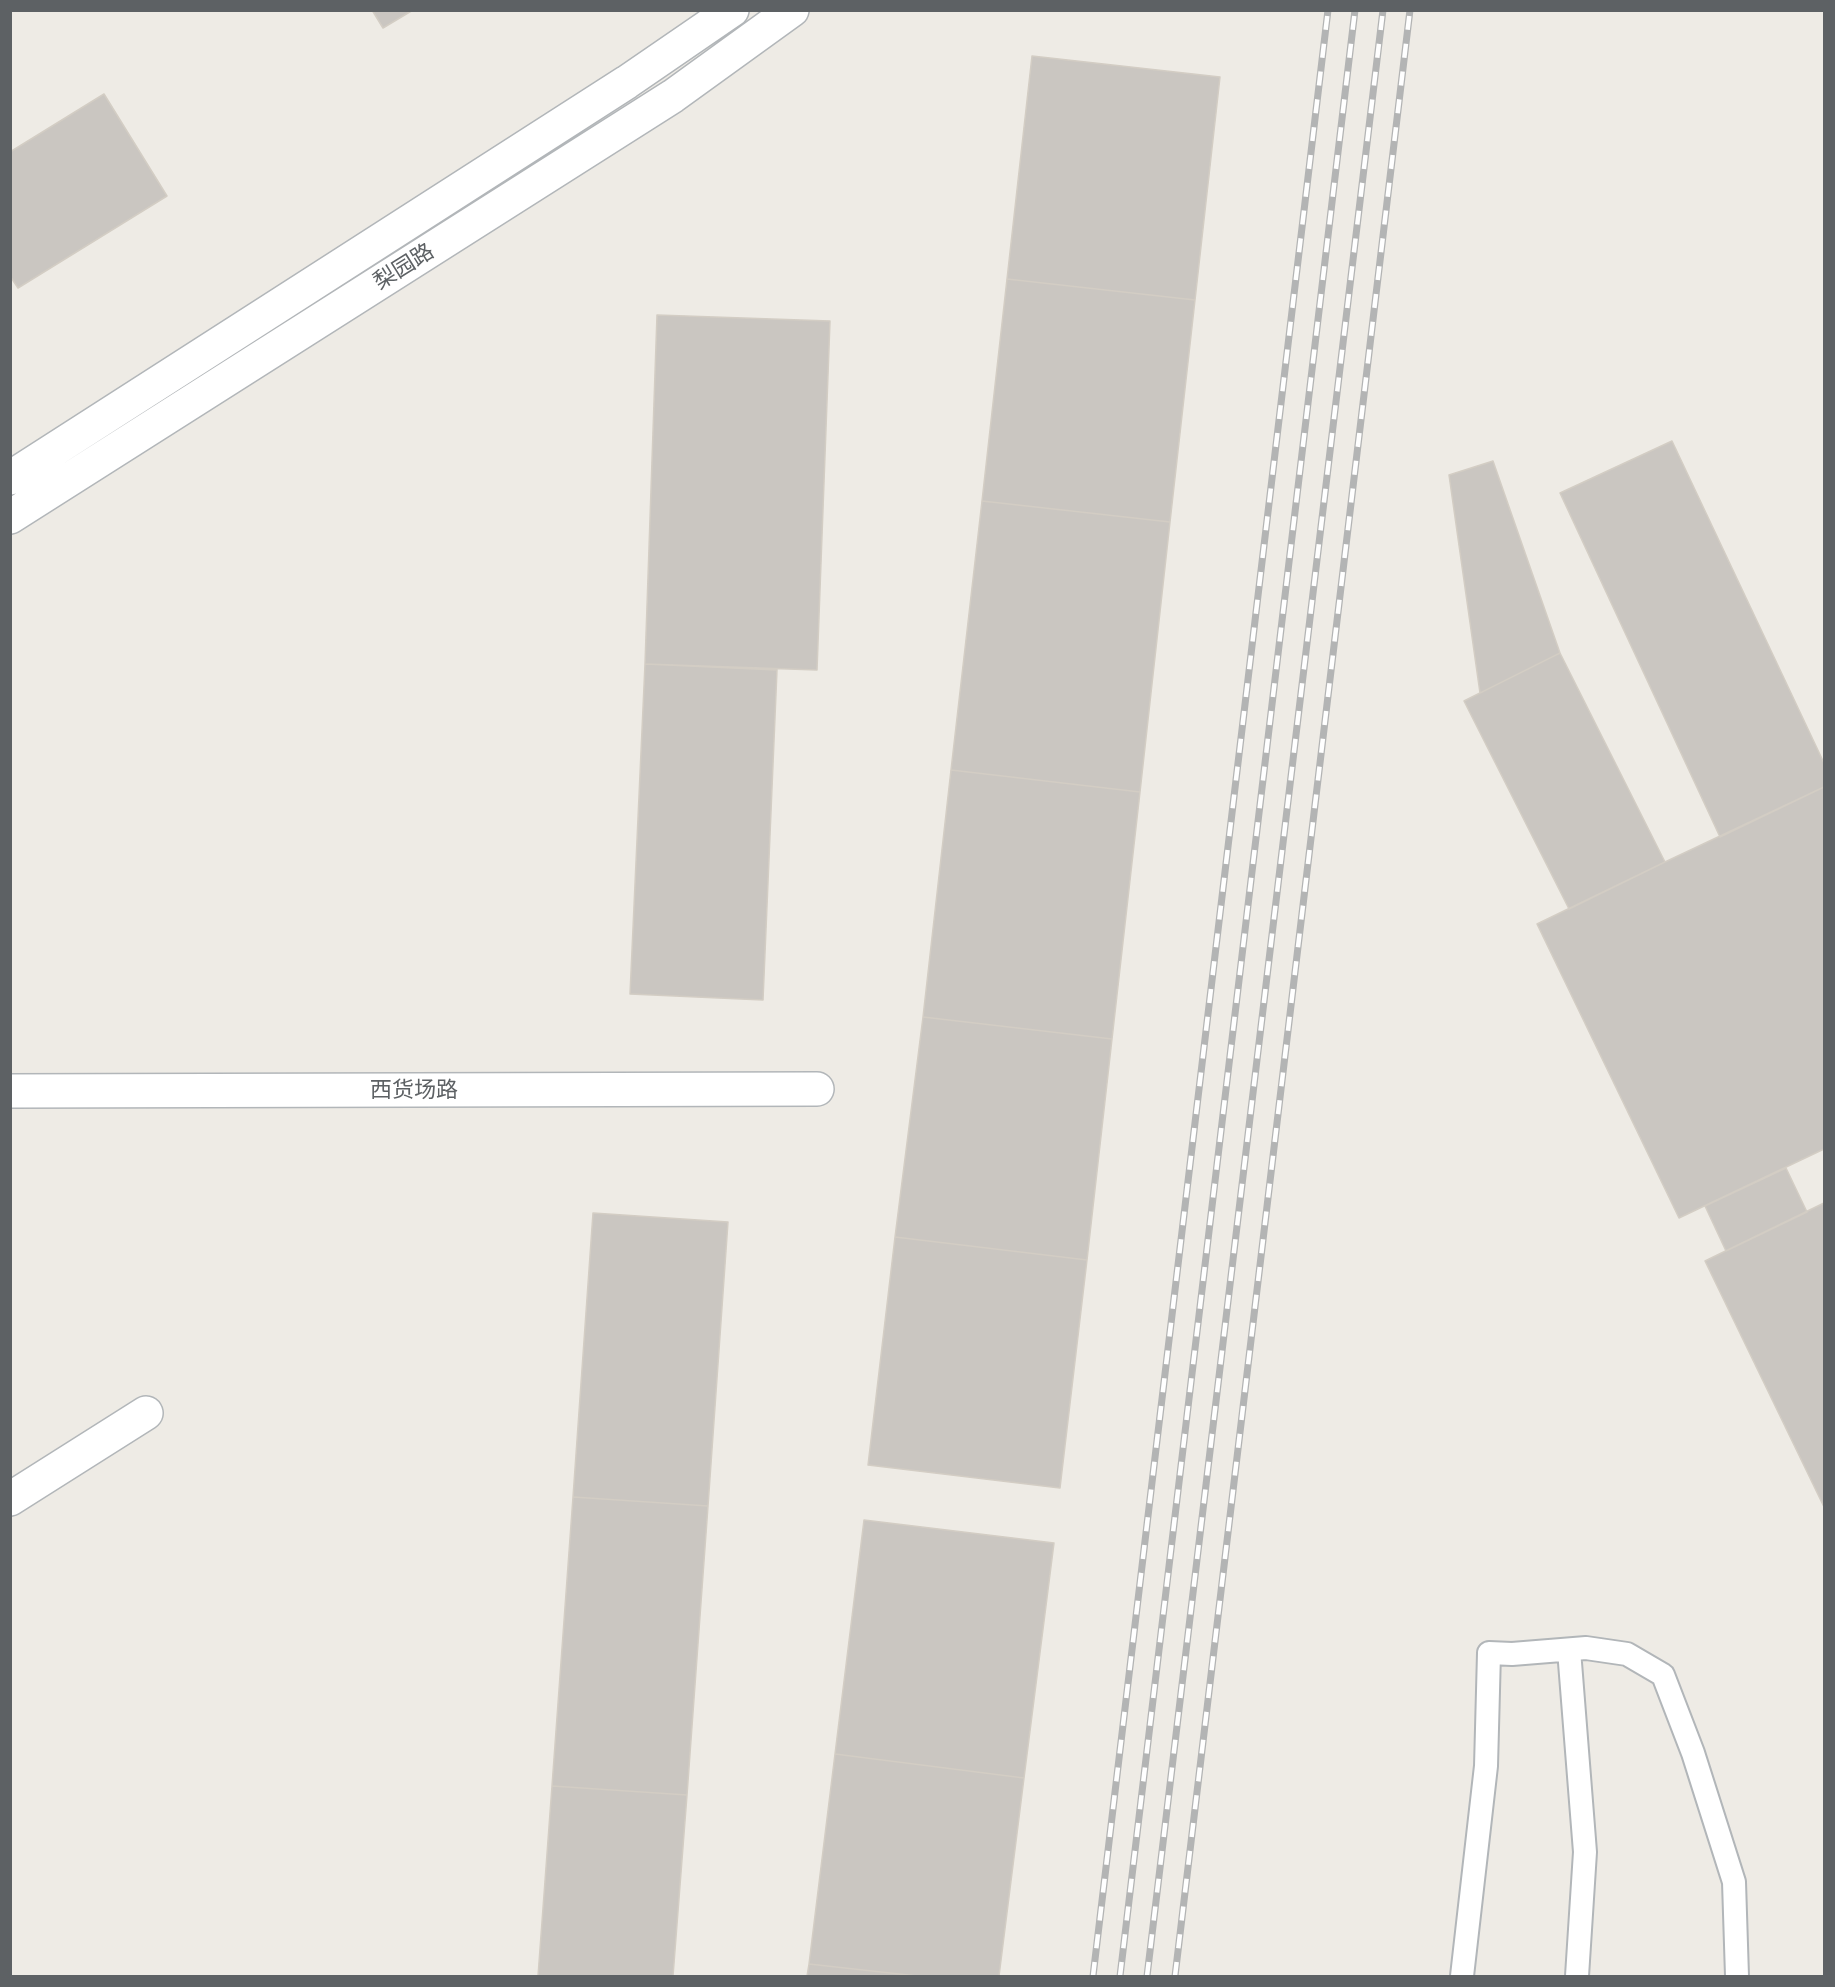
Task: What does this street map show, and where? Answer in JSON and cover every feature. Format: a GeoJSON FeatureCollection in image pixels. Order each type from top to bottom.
{"type":"FeatureCollection","features":[{"type":"Feature","properties":{"kind":"street","name":"梨园路"},"geometry":{"type":"LineString","coordinates":[[10,478],[627,82],[732,10]]}},
{"type":"Feature","properties":{"kind":"street","name":"梨园路"},"geometry":{"type":"LineString","coordinates":[[10,516],[674,96],[792,10]]}},
{"type":"Feature","properties":{"kind":"street","name":"西货场路"},"geometry":{"type":"LineString","coordinates":[[10,1091],[817,1089]]}},
{"type":"Feature","properties":{"kind":"street"},"geometry":{"type":"LineString","coordinates":[[10,1499],[146,1413]]}},
{"type":"Feature","properties":{"kind":"lane"},"geometry":{"type":"LineString","coordinates":[[1462,1977],[1486,1766],[1489,1653],[1512,1654],[1586,1648],[1627,1654],[1664,1675],[1693,1753],[1734,1882],[1737,1977]]}},
{"type":"Feature","properties":{"kind":"lane"},"geometry":{"type":"LineString","coordinates":[[1569,1650],[1585,1852],[1577,1977]]}},
{"type":"Feature","properties":{"kind":"building"},"geometry":{"type":"Polygon","coordinates":[[[372,10],[413,10],[383,28],[372,10]]]}},
{"type":"Feature","properties":{"kind":"building"},"geometry":{"type":"Polygon","coordinates":[[[1032,56],[1220,77],[1195,300],[1007,279],[1032,56]]]}},
{"type":"Feature","properties":{"kind":"building"},"geometry":{"type":"Polygon","coordinates":[[[104,94],[167,196],[18,288],[10,276],[10,152],[104,94]]]}},
{"type":"Feature","properties":{"kind":"building"},"geometry":{"type":"Polygon","coordinates":[[[1007,279],[1195,300],[1170,522],[982,501],[1007,279]]]}},
{"type":"Feature","properties":{"kind":"building"},"geometry":{"type":"Polygon","coordinates":[[[657,315],[830,321],[817,670],[645,664],[657,315]]]}},
{"type":"Feature","properties":{"kind":"building"},"geometry":{"type":"Polygon","coordinates":[[[1672,441],[1824,763],[1824,787],[1720,837],[1560,493],[1672,441]]]}},
{"type":"Feature","properties":{"kind":"building"},"geometry":{"type":"Polygon","coordinates":[[[1493,461],[1560,653],[1480,693],[1449,475],[1493,461]]]}},
{"type":"Feature","properties":{"kind":"building"},"geometry":{"type":"Polygon","coordinates":[[[982,501],[1170,522],[1140,792],[951,770],[982,501]]]}},
{"type":"Feature","properties":{"kind":"building"},"geometry":{"type":"Polygon","coordinates":[[[1560,653],[1665,862],[1569,909],[1464,701],[1560,653]]]}},
{"type":"Feature","properties":{"kind":"building"},"geometry":{"type":"Polygon","coordinates":[[[645,664],[777,670],[763,1000],[630,994],[645,664]]]}},
{"type":"Feature","properties":{"kind":"building"},"geometry":{"type":"Polygon","coordinates":[[[951,770],[1140,792],[1112,1039],[923,1017],[951,770]]]}},
{"type":"Feature","properties":{"kind":"building"},"geometry":{"type":"Polygon","coordinates":[[[1824,787],[1824,1149],[1679,1218],[1537,924],[1824,787]]]}},
{"type":"Feature","properties":{"kind":"building"},"geometry":{"type":"Polygon","coordinates":[[[923,1017],[1112,1039],[1087,1260],[895,1237],[923,1017]]]}},
{"type":"Feature","properties":{"kind":"building"},"geometry":{"type":"Polygon","coordinates":[[[1786,1168],[1807,1212],[1726,1251],[1705,1206],[1786,1168]]]}},
{"type":"Feature","properties":{"kind":"building"},"geometry":{"type":"Polygon","coordinates":[[[1824,1203],[1824,1507],[1705,1261],[1824,1203]]]}},
{"type":"Feature","properties":{"kind":"building"},"geometry":{"type":"Polygon","coordinates":[[[593,1213],[728,1222],[708,1506],[573,1497],[593,1213]]]}},
{"type":"Feature","properties":{"kind":"building"},"geometry":{"type":"Polygon","coordinates":[[[895,1237],[1087,1260],[1060,1488],[868,1465],[895,1237]]]}},
{"type":"Feature","properties":{"kind":"building"},"geometry":{"type":"Polygon","coordinates":[[[573,1497],[708,1506],[687,1795],[552,1786],[573,1497]]]}},
{"type":"Feature","properties":{"kind":"building"},"geometry":{"type":"Polygon","coordinates":[[[864,1520],[1054,1543],[1024,1778],[835,1754],[864,1520]]]}},
{"type":"Feature","properties":{"kind":"building"},"geometry":{"type":"Polygon","coordinates":[[[835,1754],[1024,1778],[999,1976],[917,1976],[809,1964],[835,1754]]]}},
{"type":"Feature","properties":{"kind":"building"},"geometry":{"type":"Polygon","coordinates":[[[552,1786],[687,1795],[673,1976],[538,1976],[552,1786]]]}},
{"type":"Feature","properties":{"kind":"building"},"geometry":{"type":"Polygon","coordinates":[[[809,1964],[917,1976],[807,1976],[809,1964]]]}},
{"type":"Feature","properties":{"kind":"railway"},"geometry":{"type":"LineString","coordinates":[[1093,1976],[1328,10]]}},
{"type":"Feature","properties":{"kind":"railway"},"geometry":{"type":"LineString","coordinates":[[1120,1976],[1355,10]]}},
{"type":"Feature","properties":{"kind":"railway"},"geometry":{"type":"LineString","coordinates":[[1147,1976],[1383,10]]}},
{"type":"Feature","properties":{"kind":"railway"},"geometry":{"type":"LineString","coordinates":[[1175,1976],[1410,10]]}}]}
